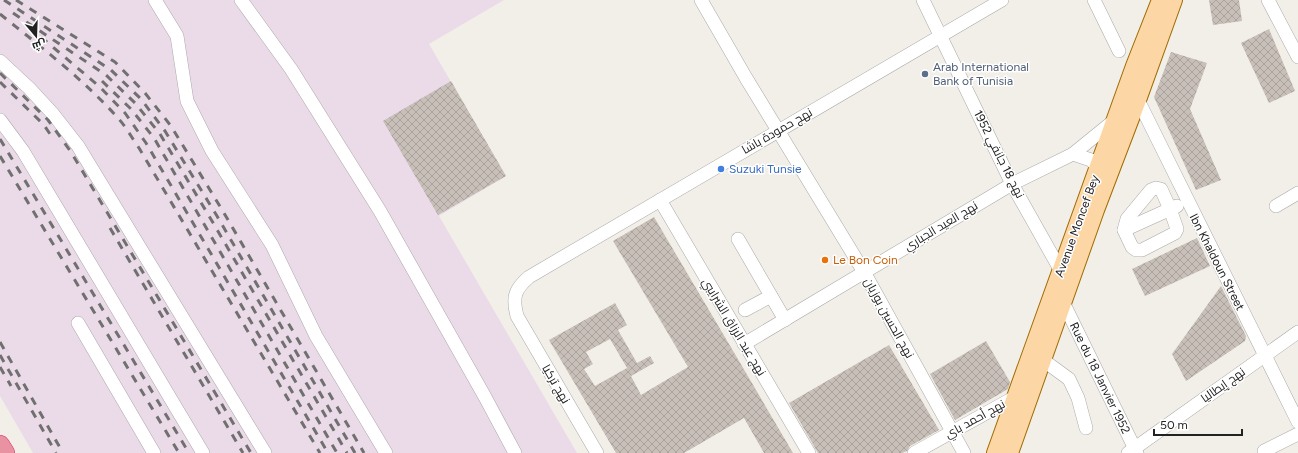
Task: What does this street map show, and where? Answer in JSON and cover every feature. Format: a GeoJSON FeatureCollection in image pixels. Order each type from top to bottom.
{"type":"FeatureCollection","features":[{"type":"Feature","properties":{"kind":"highway"},"geometry":{"type":"LineString","coordinates":[[0,445],[5,453]]}},
{"type":"Feature","properties":{"kind":"main road","name":"Avenue Moncef Bey"},"geometry":{"type":"LineString","coordinates":[[995,453],[1062,271],[1134,66],[1160,0]]}},
{"type":"Feature","properties":{"kind":"main road","name":"Avenue Moncef Bey"},"geometry":{"type":"LineString","coordinates":[[1010,453],[1096,210],[1174,0]]}},
{"type":"Feature","properties":{"kind":"street"},"geometry":{"type":"LineString","coordinates":[[155,0],[177,36],[187,100],[212,152],[272,245],[316,336],[386,453]]}},
{"type":"Feature","properties":{"kind":"street"},"geometry":{"type":"LineString","coordinates":[[241,0],[291,69],[380,211],[485,396],[515,453]]}},
{"type":"Feature","properties":{"kind":"street","name":"نهج الحسين بوزيان"},"geometry":{"type":"LineString","coordinates":[[701,0],[746,78],[864,272],[964,453]]}},
{"type":"Feature","properties":{"kind":"street","name":"نهج 18 جانفي 1952"},"geometry":{"type":"LineString","coordinates":[[923,0],[1012,184],[1062,271]]}},
{"type":"Feature","properties":{"kind":"street","name":"نهج حمودة باشا"},"geometry":{"type":"LineString","coordinates":[[517,316],[514,306],[514,298],[521,284],[529,277],[1002,0]]}},
{"type":"Feature","properties":{"kind":"street"},"geometry":{"type":"LineString","coordinates":[[1094,0],[1119,51]]}},
{"type":"Feature","properties":{"kind":"street"},"geometry":{"type":"LineString","coordinates":[[1268,0],[1298,57]]}},
{"type":"Feature","properties":{"kind":"street"},"geometry":{"type":"LineString","coordinates":[[0,61],[53,114],[78,146],[265,453]]}},
{"type":"Feature","properties":{"kind":"street","name":"Ibn Khaldoun Street"},"geometry":{"type":"LineString","coordinates":[[1138,100],[1298,422]]}},
{"type":"Feature","properties":{"kind":"street","name":"نهج العيد الجباري"},"geometry":{"type":"LineString","coordinates":[[744,344],[1012,184],[1073,154],[1116,118]]}},
{"type":"Feature","properties":{"kind":"street"},"geometry":{"type":"LineString","coordinates":[[0,120],[23,151],[203,453]]}},
{"type":"Feature","properties":{"kind":"street"},"geometry":{"type":"LineString","coordinates":[[1073,154],[1091,160],[1098,168]]}},
{"type":"Feature","properties":{"kind":"street"},"geometry":{"type":"LineString","coordinates":[[1156,188],[1161,189],[1177,229],[1175,233],[1142,250],[1136,250],[1132,247],[1124,230],[1127,219],[1151,190],[1156,188]]}},
{"type":"Feature","properties":{"kind":"street"},"geometry":{"type":"LineString","coordinates":[[1276,206],[1298,193]]}},
{"type":"Feature","properties":{"kind":"street","name":"نهج عبد الرزاق الشرايبي"},"geometry":{"type":"LineString","coordinates":[[660,200],[809,453]]}},
{"type":"Feature","properties":{"kind":"street"},"geometry":{"type":"LineString","coordinates":[[1124,230],[1187,201]]}},
{"type":"Feature","properties":{"kind":"street"},"geometry":{"type":"LineString","coordinates":[[738,239],[785,320]]}},
{"type":"Feature","properties":{"kind":"street"},"geometry":{"type":"LineString","coordinates":[[745,310],[771,296]]}},
{"type":"Feature","properties":{"kind":"street","name":"Rue du 18 Janvier 1952"},"geometry":{"type":"LineString","coordinates":[[1064,302],[1133,451]]}},
{"type":"Feature","properties":{"kind":"street","name":"نهج تركيا"},"geometry":{"type":"LineString","coordinates":[[517,316],[596,453]]}},
{"type":"Feature","properties":{"kind":"street"},"geometry":{"type":"LineString","coordinates":[[78,323],[154,453]]}},
{"type":"Feature","properties":{"kind":"street","name":"نهج إيطاليا"},"geometry":{"type":"LineString","coordinates":[[1133,451],[1298,332]]}},
{"type":"Feature","properties":{"kind":"street"},"geometry":{"type":"LineString","coordinates":[[1043,360],[1068,379],[1074,387],[1086,428]]}},
{"type":"Feature","properties":{"kind":"street","name":"نهج أحمد باي"},"geometry":{"type":"LineString","coordinates":[[914,453],[1015,397]]}},
{"type":"Feature","properties":{"kind":"street"},"geometry":{"type":"LineString","coordinates":[[1264,451],[1298,434]]}},
{"type":"Feature","properties":{"kind":"shaded area"},"geometry":{"type":"Polygon","coordinates":[[[0,0],[504,0],[429,44],[506,176],[439,216],[577,453],[33,453],[0,396],[0,0]]]}},
{"type":"Feature","properties":{"kind":"building"},"geometry":{"type":"Polygon","coordinates":[[[1209,0],[1239,0],[1242,21],[1213,25],[1209,0]]]}},
{"type":"Feature","properties":{"kind":"building"},"geometry":{"type":"Polygon","coordinates":[[[1269,29],[1295,91],[1269,103],[1241,43],[1269,29]]]}},
{"type":"Feature","properties":{"kind":"building"},"geometry":{"type":"Polygon","coordinates":[[[1171,52],[1207,63],[1190,109],[1221,180],[1196,190],[1154,97],[1171,52]]]}},
{"type":"Feature","properties":{"kind":"building"},"geometry":{"type":"Polygon","coordinates":[[[451,81],[506,176],[438,215],[383,121],[451,81]]]}},
{"type":"Feature","properties":{"kind":"building"},"geometry":{"type":"Polygon","coordinates":[[[654,217],[793,453],[764,453],[744,418],[684,453],[616,453],[549,340],[615,303],[627,325],[618,330],[637,363],[650,356],[654,363],[631,376],[641,395],[688,367],[613,241],[654,217]],[[610,339],[586,352],[593,364],[584,369],[595,386],[627,368],[610,339]]]}},
{"type":"Feature","properties":{"kind":"building"},"geometry":{"type":"Polygon","coordinates":[[[1197,238],[1210,266],[1145,296],[1132,269],[1197,238]]]}},
{"type":"Feature","properties":{"kind":"building"},"geometry":{"type":"Polygon","coordinates":[[[1221,286],[1246,336],[1245,341],[1186,381],[1172,354],[1221,286]]]}},
{"type":"Feature","properties":{"kind":"building"},"geometry":{"type":"Polygon","coordinates":[[[986,341],[1010,382],[1008,389],[955,420],[930,374],[986,341]]]}},
{"type":"Feature","properties":{"kind":"building"},"geometry":{"type":"Polygon","coordinates":[[[889,345],[939,430],[910,446],[907,451],[902,453],[818,453],[789,403],[889,345]]]}},
{"type":"Feature","properties":{"kind":"railway"},"geometry":{"type":"LineString","coordinates":[[4,0],[111,70],[141,99],[165,131],[217,216],[355,453]]}},
{"type":"Feature","properties":{"kind":"railway"},"geometry":{"type":"LineString","coordinates":[[16,0],[115,62],[145,93],[171,126],[224,213],[364,453]]}},
{"type":"Feature","properties":{"kind":"railway"},"geometry":{"type":"LineString","coordinates":[[13,13],[106,75],[135,103],[160,134],[347,453]]}},
{"type":"Feature","properties":{"kind":"railway"},"geometry":{"type":"LineString","coordinates":[[0,14],[91,90],[124,125],[320,453]]}},
{"type":"Feature","properties":{"kind":"railway"},"geometry":{"type":"LineString","coordinates":[[41,37],[100,87],[125,113],[146,143],[328,453]]}},
{"type":"Feature","properties":{"kind":"railway"},"geometry":{"type":"LineString","coordinates":[[0,73],[48,120],[71,152],[251,453]]}},
{"type":"Feature","properties":{"kind":"railway"},"geometry":{"type":"LineString","coordinates":[[102,81],[131,109],[154,138],[337,453]]}},
{"type":"Feature","properties":{"kind":"railway"},"geometry":{"type":"LineString","coordinates":[[0,82],[44,125],[50,134]]}},
{"type":"Feature","properties":{"kind":"railway"},"geometry":{"type":"LineString","coordinates":[[0,139],[189,453]]}},
{"type":"Feature","properties":{"kind":"railway"},"geometry":{"type":"LineString","coordinates":[[0,156],[179,453]]}},
{"type":"Feature","properties":{"kind":"railway"},"geometry":{"type":"LineString","coordinates":[[110,228],[243,453]]}},
{"type":"Feature","properties":{"kind":"railway"},"geometry":{"type":"LineString","coordinates":[[0,342],[63,453]]}},
{"type":"Feature","properties":{"kind":"railway"},"geometry":{"type":"LineString","coordinates":[[0,355],[56,453]]}},
{"type":"Feature","properties":{"kind":"railway"},"geometry":{"type":"LineString","coordinates":[[0,367],[11,386]]}},
{"type":"Feature","properties":{"kind":"place","name":"Arab International Bank of Tunisia"},"geometry":{"type":"Point","coordinates":[925,74]}},
{"type":"Feature","properties":{"kind":"place","name":"Suzuki Tunsie"},"geometry":{"type":"Point","coordinates":[721,169]}},
{"type":"Feature","properties":{"kind":"place","name":"Le Bon Coin"},"geometry":{"type":"Point","coordinates":[825,260]}}]}
